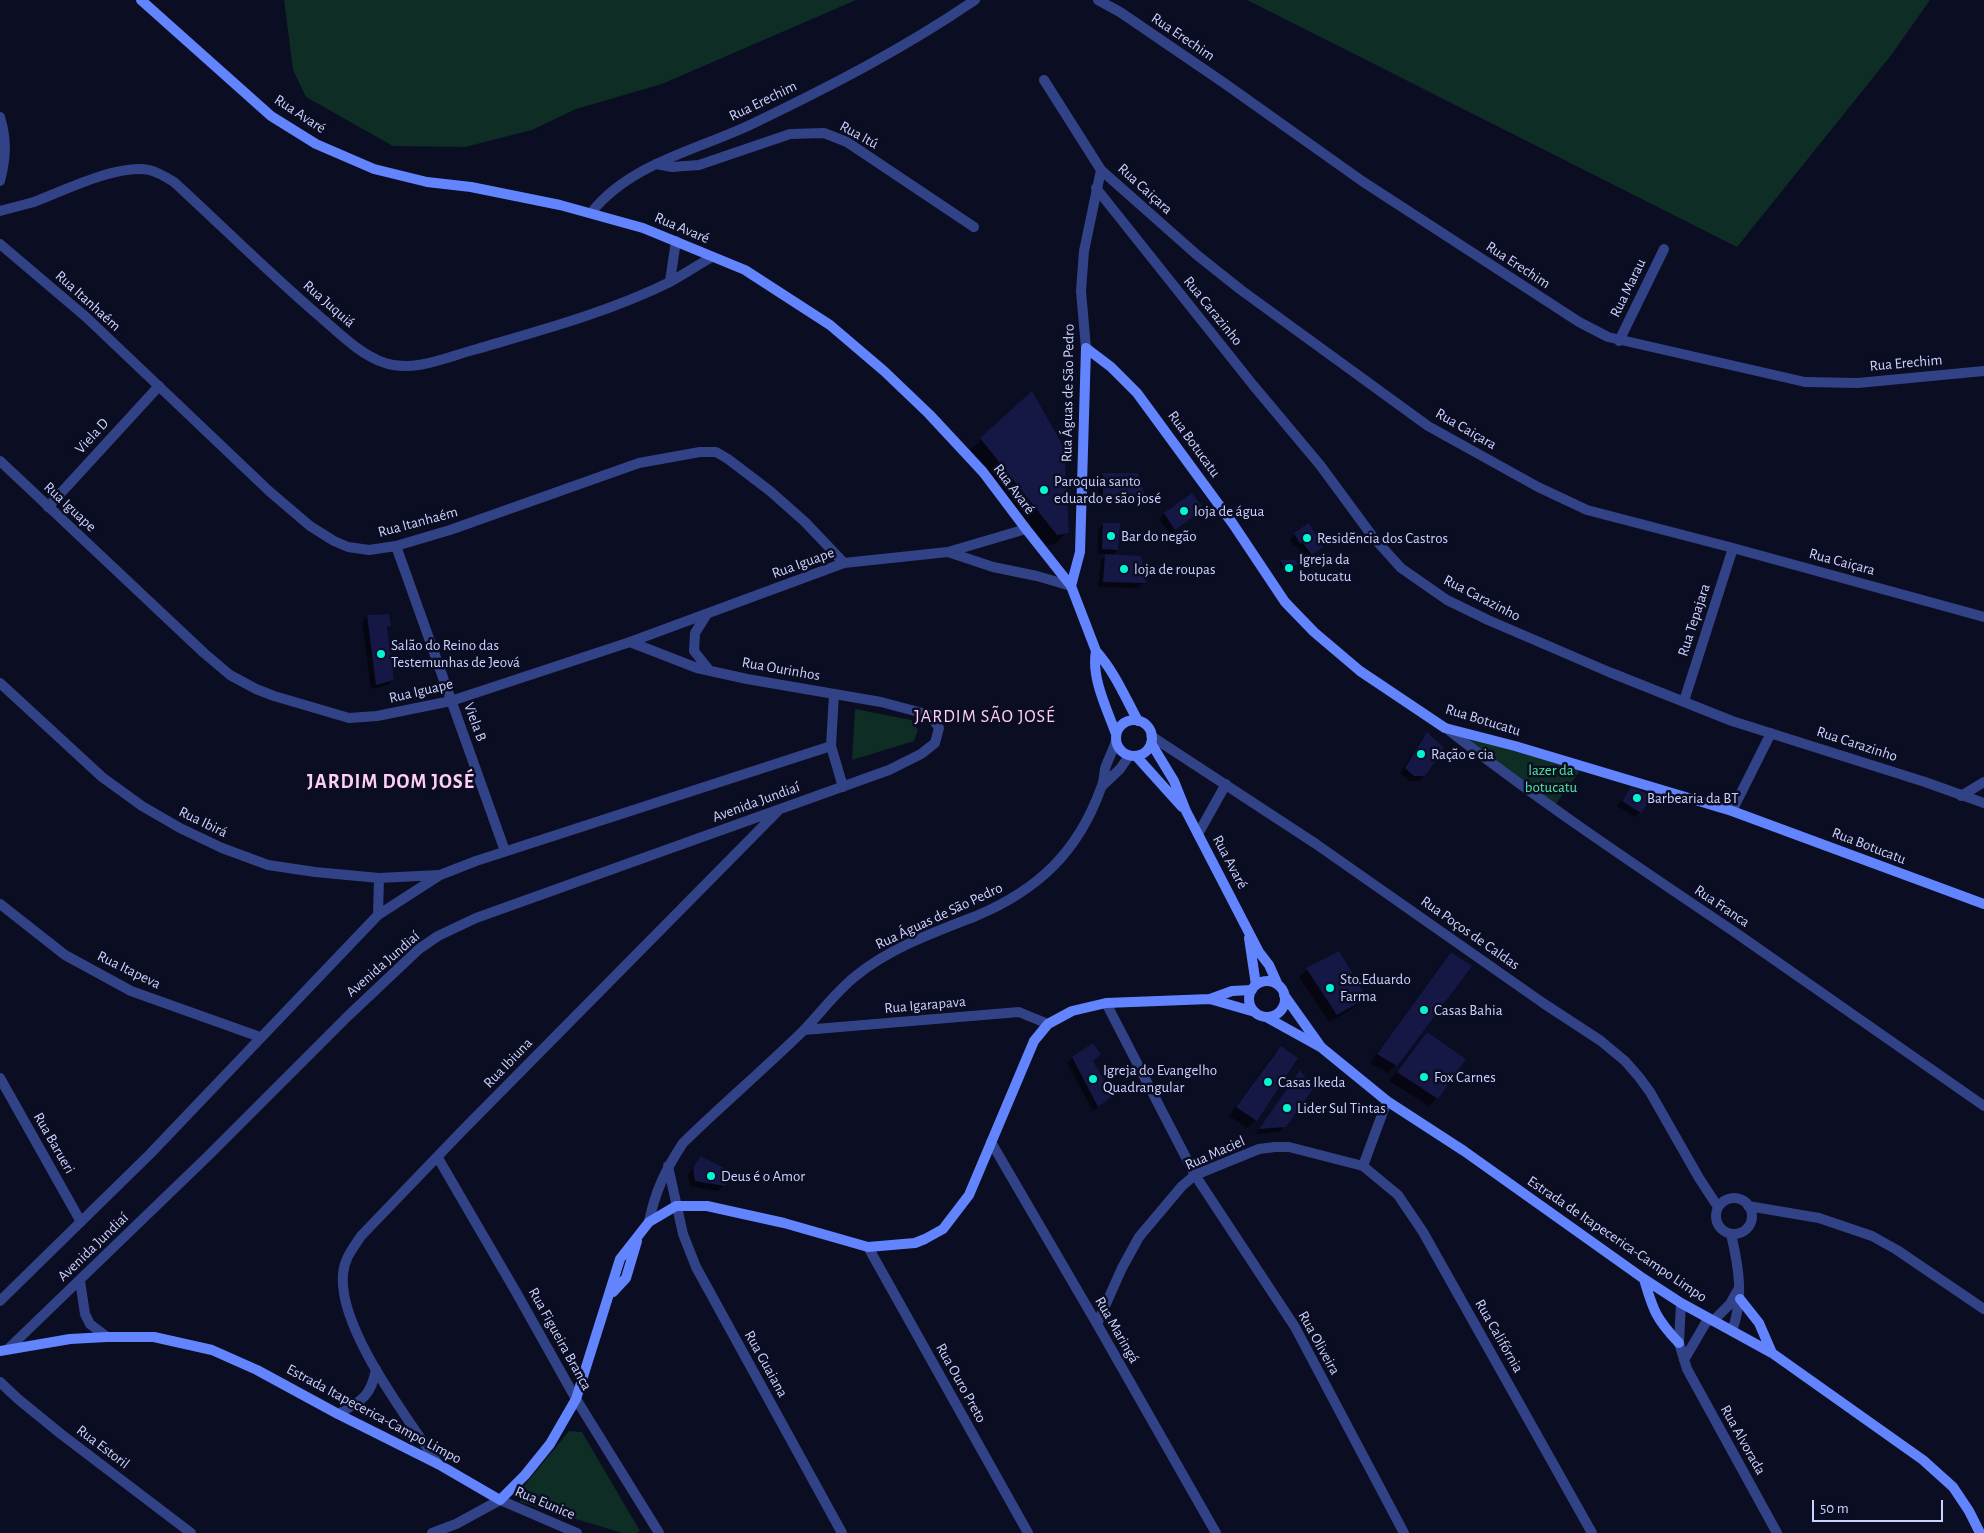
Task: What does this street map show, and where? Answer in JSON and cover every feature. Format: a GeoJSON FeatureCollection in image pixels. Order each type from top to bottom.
{"type":"FeatureCollection","features":[{"type":"Feature","properties":{"kind":"main road","name":"Rua Avaré"},"geometry":{"type":"LineString","coordinates":[[142,0],[271,116],[316,144],[374,169],[427,182],[471,187],[560,204],[643,228],[753,275],[830,324],[856,345],[955,440],[983,472],[1071,586],[1096,651],[1112,674],[1138,721]]}},
{"type":"Feature","properties":{"kind":"main road","name":"Rua Águas de São Pedro"},"geometry":{"type":"LineString","coordinates":[[1071,586],[1080,552],[1086,348]]}},
{"type":"Feature","properties":{"kind":"main road","name":"Rua Botucatu"},"geometry":{"type":"LineString","coordinates":[[1086,348],[1111,367],[1143,400],[1233,524],[1285,602],[1314,632],[1360,671],[1445,728],[1514,746],[1732,811],[1984,904]]}},
{"type":"Feature","properties":{"kind":"main road","name":"Rua Avaré"},"geometry":{"type":"LineString","coordinates":[[1096,651],[1094,663],[1116,737]]}},
{"type":"Feature","properties":{"kind":"main road"},"geometry":{"type":"LineString","coordinates":[[1138,721],[1149,729],[1151,739],[1148,749],[1132,756],[1123,753],[1116,737],[1119,728],[1125,723],[1138,721]]}},
{"type":"Feature","properties":{"kind":"main road","name":"Rua Avaré"},"geometry":{"type":"LineString","coordinates":[[1151,739],[1174,781],[1186,811],[1259,952],[1270,965],[1278,985]]}},
{"type":"Feature","properties":{"kind":"main road","name":"Rua Avaré"},"geometry":{"type":"LineString","coordinates":[[1132,756],[1186,811]]}},
{"type":"Feature","properties":{"kind":"main road","name":"Rua Avaré"},"geometry":{"type":"LineString","coordinates":[[1247,927],[1254,988]]}},
{"type":"Feature","properties":{"kind":"main road"},"geometry":{"type":"LineString","coordinates":[[500,1500],[525,1475],[550,1444],[576,1399],[620,1259],[639,1232],[649,1222],[676,1206],[707,1206],[784,1223],[868,1248],[915,1242],[943,1229],[969,1195],[1034,1040],[1048,1024],[1072,1011],[1106,1003],[1210,999],[1232,991],[1254,988],[1267,982],[1278,985],[1285,1000],[1281,1011],[1276,1015],[1266,1017],[1210,999]]}},
{"type":"Feature","properties":{"kind":"main road"},"geometry":{"type":"LineString","coordinates":[[1254,988],[1249,1001],[1255,1012]]}},
{"type":"Feature","properties":{"kind":"main road","name":"Estrada de Itapecerica-Campo Limpo"},"geometry":{"type":"LineString","coordinates":[[1284,995],[1322,1048]]}},
{"type":"Feature","properties":{"kind":"main road","name":"Estrada de Itapecerica-Campo Limpo"},"geometry":{"type":"LineString","coordinates":[[1266,1017],[1322,1048],[1387,1101],[1464,1151],[1644,1278],[1710,1320],[1772,1353],[1923,1460],[1953,1487],[1969,1511],[1980,1533]]}},
{"type":"Feature","properties":{"kind":"main road"},"geometry":{"type":"LineString","coordinates":[[1644,1278],[1652,1309],[1662,1326],[1679,1343]]}},
{"type":"Feature","properties":{"kind":"main road"},"geometry":{"type":"LineString","coordinates":[[1740,1299],[1759,1324],[1772,1353]]}},
{"type":"Feature","properties":{"kind":"main road","name":"Estrada Itapecerica-Campo Limpo"},"geometry":{"type":"LineString","coordinates":[[4,1350],[70,1339],[107,1336],[154,1337],[212,1350],[257,1370],[338,1414],[438,1464],[500,1500]]}},
{"type":"Feature","properties":{"kind":"street","name":"Rua Erechim"},"geometry":{"type":"LineString","coordinates":[[591,213],[602,199],[621,184],[656,164],[749,125],[875,61],[934,28],[975,0]]}},
{"type":"Feature","properties":{"kind":"street","name":"Rua Erechim"},"geometry":{"type":"LineString","coordinates":[[1098,0],[1120,12],[1370,187],[1579,322],[1619,341],[1806,382],[1858,383],[1984,371]]}},
{"type":"Feature","properties":{"kind":"street","name":"Rua Caiçara"},"geometry":{"type":"LineString","coordinates":[[1044,80],[1101,170],[1197,255],[1226,278],[1428,426],[1538,487],[1587,510],[1983,615]]}},
{"type":"Feature","properties":{"kind":"street"},"geometry":{"type":"LineString","coordinates":[[0,117],[6,138],[5,161],[0,182]]}},
{"type":"Feature","properties":{"kind":"street","name":"Rua Itú"},"geometry":{"type":"LineString","coordinates":[[656,164],[672,167],[699,164],[790,134],[824,133],[847,142],[974,227]]}},
{"type":"Feature","properties":{"kind":"street","name":"Rua Juquiá"},"geometry":{"type":"LineString","coordinates":[[0,212],[100,177],[127,170],[148,169],[159,173],[174,182],[278,281],[345,339],[378,360],[396,366],[420,365],[525,336],[624,302],[670,281],[712,257]]}},
{"type":"Feature","properties":{"kind":"street","name":"Rua Águas de São Pedro"},"geometry":{"type":"LineString","coordinates":[[1086,348],[1082,291],[1084,251],[1101,170]]}},
{"type":"Feature","properties":{"kind":"street","name":"Rua Carazinho"},"geometry":{"type":"LineString","coordinates":[[1096,188],[1253,385],[1320,465],[1374,537],[1401,568],[1447,600],[1488,620],[1609,672],[1732,721],[1925,782],[1984,803]]}},
{"type":"Feature","properties":{"kind":"street"},"geometry":{"type":"LineString","coordinates":[[670,281],[676,241]]}},
{"type":"Feature","properties":{"kind":"street","name":"Rua Itanhaém"},"geometry":{"type":"LineString","coordinates":[[0,244],[86,317],[269,491],[310,526],[334,541],[348,547],[369,550],[396,546],[450,530],[638,463],[700,452],[716,452],[770,490],[805,522],[844,563]]}},
{"type":"Feature","properties":{"kind":"street","name":"Rua Marau"},"geometry":{"type":"LineString","coordinates":[[1619,341],[1664,249]]}},
{"type":"Feature","properties":{"kind":"street","name":"Viela D"},"geometry":{"type":"LineString","coordinates":[[48,507],[159,386]]}},
{"type":"Feature","properties":{"kind":"street","name":"Rua Iguape"},"geometry":{"type":"LineString","coordinates":[[0,461],[204,653],[230,675],[256,689],[348,718],[377,716],[451,701],[630,642],[844,563],[948,552],[1026,530]]}},
{"type":"Feature","properties":{"kind":"street","name":"Viela B"},"geometry":{"type":"LineString","coordinates":[[396,546],[505,851]]}},
{"type":"Feature","properties":{"kind":"street","name":"Rua Tepajara"},"geometry":{"type":"LineString","coordinates":[[1684,701],[1733,548]]}},
{"type":"Feature","properties":{"kind":"street","name":"Rua Iguape"},"geometry":{"type":"LineString","coordinates":[[948,552],[993,568],[1037,576],[1071,586]]}},
{"type":"Feature","properties":{"kind":"street"},"geometry":{"type":"LineString","coordinates":[[707,614],[695,633],[694,651],[710,671]]}},
{"type":"Feature","properties":{"kind":"street","name":"Rua Ourinhos"},"geometry":{"type":"LineString","coordinates":[[630,642],[697,668],[747,679],[897,705],[930,715]]}},
{"type":"Feature","properties":{"kind":"street","name":"Rua Ibirá"},"geometry":{"type":"LineString","coordinates":[[0,683],[102,777],[142,806],[180,828],[222,848],[268,865],[379,878],[440,875]]}},
{"type":"Feature","properties":{"kind":"street"},"geometry":{"type":"LineString","coordinates":[[834,694],[831,746],[843,787]]}},
{"type":"Feature","properties":{"kind":"street","name":"Avenida Jundiaí"},"geometry":{"type":"LineString","coordinates":[[4,1350],[80,1281],[348,1016],[419,949],[438,936],[476,918],[889,770],[930,748],[938,737],[939,728],[930,715]]}},
{"type":"Feature","properties":{"kind":"street","name":"Rua Franca"},"geometry":{"type":"LineString","coordinates":[[1445,728],[1498,770],[1555,810],[1774,959],[1984,1106]]}},
{"type":"Feature","properties":{"kind":"street"},"geometry":{"type":"LineString","coordinates":[[1732,811],[1771,733]]}},
{"type":"Feature","properties":{"kind":"street","name":"Rua Águas de São Pedro"},"geometry":{"type":"LineString","coordinates":[[649,1222],[653,1200],[668,1166],[684,1143],[804,1030],[834,996],[857,974],[883,957],[919,939],[1017,896],[1043,877],[1061,859],[1073,842],[1102,786],[1116,737]]}},
{"type":"Feature","properties":{"kind":"street","name":"Rua Poços de Caldas"},"geometry":{"type":"LineString","coordinates":[[1151,739],[1226,784],[1404,904],[1543,1003],[1601,1041],[1619,1056],[1650,1092],[1679,1145],[1718,1207]]}},
{"type":"Feature","properties":{"kind":"street","name":"Avenida Jundiaí"},"geometry":{"type":"LineString","coordinates":[[0,1302],[150,1154],[378,915],[440,875],[505,851],[831,746]]}},
{"type":"Feature","properties":{"kind":"street","name":"Rua Águas de São Pedro"},"geometry":{"type":"LineString","coordinates":[[1102,786],[1132,756]]}},
{"type":"Feature","properties":{"kind":"street"},"geometry":{"type":"LineString","coordinates":[[1961,796],[1984,782]]}},
{"type":"Feature","properties":{"kind":"street"},"geometry":{"type":"LineString","coordinates":[[1198,834],[1226,784]]}},
{"type":"Feature","properties":{"kind":"street","name":"Rua Ibiuna"},"geometry":{"type":"LineString","coordinates":[[438,1464],[376,1369],[355,1328],[345,1301],[343,1273],[349,1254],[362,1236],[780,809]]}},
{"type":"Feature","properties":{"kind":"street"},"geometry":{"type":"LineString","coordinates":[[378,915],[379,878]]}},
{"type":"Feature","properties":{"kind":"street","name":"Rua Itapeva"},"geometry":{"type":"LineString","coordinates":[[0,904],[65,954],[131,990],[260,1037]]}},
{"type":"Feature","properties":{"kind":"street","name":"Rua Oliveira"},"geometry":{"type":"LineString","coordinates":[[1106,1003],[1195,1175],[1294,1327],[1404,1533]]}},
{"type":"Feature","properties":{"kind":"street","name":"Rua Igarapava"},"geometry":{"type":"LineString","coordinates":[[804,1030],[1019,1012],[1048,1024]]}},
{"type":"Feature","properties":{"kind":"street","name":"Rua Barueri"},"geometry":{"type":"LineString","coordinates":[[0,1078],[82,1222]]}},
{"type":"Feature","properties":{"kind":"street"},"geometry":{"type":"LineString","coordinates":[[1363,1166],[1387,1101]]}},
{"type":"Feature","properties":{"kind":"street","name":"Rua Maringá"},"geometry":{"type":"LineString","coordinates":[[991,1142],[1216,1533]]}},
{"type":"Feature","properties":{"kind":"street","name":"Rua Maciel"},"geometry":{"type":"LineString","coordinates":[[1097,1324],[1122,1268],[1139,1237],[1182,1186],[1195,1175],[1258,1150],[1275,1147],[1289,1147],[1363,1166]]}},
{"type":"Feature","properties":{"kind":"street","name":"Rua Figueira Branca"},"geometry":{"type":"LineString","coordinates":[[438,1158],[576,1399],[659,1533]]}},
{"type":"Feature","properties":{"kind":"street"},"geometry":{"type":"LineString","coordinates":[[668,1166],[676,1206]]}},
{"type":"Feature","properties":{"kind":"street","name":"Rua Califórnia"},"geometry":{"type":"LineString","coordinates":[[1363,1166],[1398,1195],[1414,1218],[1592,1533]]}},
{"type":"Feature","properties":{"kind":"street"},"geometry":{"type":"LineString","coordinates":[[1748,1206],[1751,1212],[1749,1226],[1744,1231],[1731,1234],[1719,1227],[1716,1214],[1718,1207],[1729,1199],[1736,1198],[1748,1206],[1819,1218],[1872,1236],[1897,1250],[1984,1309]]}},
{"type":"Feature","properties":{"kind":"street","name":"Rua Guaiana"},"geometry":{"type":"LineString","coordinates":[[676,1206],[683,1234],[696,1267],[842,1533]]}},
{"type":"Feature","properties":{"kind":"street"},"geometry":{"type":"LineString","coordinates":[[1731,1234],[1740,1287],[1738,1316],[1732,1332]]}},
{"type":"Feature","properties":{"kind":"street","name":"Rua Ouro Preto"},"geometry":{"type":"LineString","coordinates":[[868,1248],[1028,1533]]}},
{"type":"Feature","properties":{"kind":"street"},"geometry":{"type":"LineString","coordinates":[[80,1281],[85,1314],[90,1324],[107,1336]]}},
{"type":"Feature","properties":{"kind":"street"},"geometry":{"type":"LineString","coordinates":[[1684,1360],[1710,1320],[1730,1304],[1740,1287]]}},
{"type":"Feature","properties":{"kind":"street","name":"Rua Alvorada"},"geometry":{"type":"LineString","coordinates":[[1681,1303],[1679,1343],[1684,1360],[1723,1437],[1777,1533]]}},
{"type":"Feature","properties":{"kind":"street"},"geometry":{"type":"LineString","coordinates":[[338,1414],[358,1404],[370,1392],[376,1369]]}},
{"type":"Feature","properties":{"kind":"street","name":"Rua Estoril"},"geometry":{"type":"LineString","coordinates":[[0,1382],[61,1434],[191,1533]]}},
{"type":"Feature","properties":{"kind":"street"},"geometry":{"type":"LineString","coordinates":[[432,1533],[456,1524],[500,1500]]}},
{"type":"Feature","properties":{"kind":"street","name":"Rua Eunice"},"geometry":{"type":"LineString","coordinates":[[500,1500],[577,1533]]}},
{"type":"Feature","properties":{"kind":"green space"},"geometry":{"type":"Polygon","coordinates":[[[284,0],[856,0],[662,84],[576,109],[532,130],[465,147],[393,146],[306,97],[293,70],[284,0]]]}},
{"type":"Feature","properties":{"kind":"green space"},"geometry":{"type":"Polygon","coordinates":[[[1247,0],[1930,0],[1892,54],[1737,247],[1247,0]]]}},
{"type":"Feature","properties":{"kind":"green space"},"geometry":{"type":"Polygon","coordinates":[[[855,709],[911,720],[918,730],[914,741],[852,760],[855,709]]]}},
{"type":"Feature","properties":{"kind":"green space","name":"lazer da botucatu"},"geometry":{"type":"Polygon","coordinates":[[[1453,734],[1581,769],[1555,805],[1453,734]]]}},
{"type":"Feature","properties":{"kind":"green space"},"geometry":{"type":"Polygon","coordinates":[[[569,1431],[582,1432],[640,1531],[637,1533],[622,1533],[520,1502],[520,1491],[569,1431]]]}},
{"type":"Feature","properties":{"kind":"building","name":"Paroquia santo eduardo e são josé"},"geometry":{"type":"Polygon","coordinates":[[[1032,391],[1064,448],[1069,533],[1057,535],[980,438],[1032,391]]]}},
{"type":"Feature","properties":{"kind":"building"},"geometry":{"type":"Polygon","coordinates":[[[1103,473],[1138,473],[1145,496],[1103,497],[1103,473]]]}},
{"type":"Feature","properties":{"kind":"building","name":"loja de água"},"geometry":{"type":"Polygon","coordinates":[[[1192,493],[1204,509],[1175,530],[1164,513],[1192,493]]]}},
{"type":"Feature","properties":{"kind":"building","name":"Bar do negão"},"geometry":{"type":"Polygon","coordinates":[[[1103,523],[1120,523],[1118,550],[1102,549],[1103,523]]]}},
{"type":"Feature","properties":{"kind":"building","name":"Residẽncia dos Castros"},"geometry":{"type":"Polygon","coordinates":[[[1309,523],[1323,547],[1312,555],[1302,542],[1300,544],[1294,533],[1309,523]]]}},
{"type":"Feature","properties":{"kind":"building","name":"loja de roupas"},"geometry":{"type":"Polygon","coordinates":[[[1105,554],[1141,556],[1146,583],[1103,582],[1105,554]]]}},
{"type":"Feature","properties":{"kind":"building","name":"Igreja da botucatu"},"geometry":{"type":"Polygon","coordinates":[[[1280,560],[1295,560],[1298,564],[1287,571],[1280,560]]]}},
{"type":"Feature","properties":{"kind":"building","name":"Salão do Reino das Testemunhas de Jeová"},"geometry":{"type":"Polygon","coordinates":[[[389,614],[391,626],[387,627],[394,680],[376,685],[367,615],[389,614]]]}},
{"type":"Feature","properties":{"kind":"building","name":"Ração e cia"},"geometry":{"type":"Polygon","coordinates":[[[1427,732],[1444,748],[1425,776],[1414,776],[1405,768],[1427,732]]]}},
{"type":"Feature","properties":{"kind":"building","name":"Barbearia da BT"},"geometry":{"type":"Polygon","coordinates":[[[1631,787],[1653,796],[1641,813],[1622,801],[1631,787]]]}},
{"type":"Feature","properties":{"kind":"building"},"geometry":{"type":"Polygon","coordinates":[[[1339,951],[1367,998],[1337,1015],[1306,968],[1339,951]]]}},
{"type":"Feature","properties":{"kind":"building","name":"Casas Bahia"},"geometry":{"type":"Polygon","coordinates":[[[1451,952],[1472,966],[1397,1066],[1377,1054],[1451,952]]]}},
{"type":"Feature","properties":{"kind":"building"},"geometry":{"type":"Polygon","coordinates":[[[1427,1032],[1466,1059],[1438,1099],[1397,1072],[1427,1032]]]}},
{"type":"Feature","properties":{"kind":"building","name":"Igreja do Evangelho Quadrangular"},"geometry":{"type":"Polygon","coordinates":[[[1093,1043],[1101,1054],[1093,1061],[1113,1096],[1098,1107],[1072,1057],[1093,1043]]]}},
{"type":"Feature","properties":{"kind":"building","name":"Casas Ikeda"},"geometry":{"type":"Polygon","coordinates":[[[1281,1046],[1298,1058],[1257,1121],[1236,1107],[1281,1046]]]}},
{"type":"Feature","properties":{"kind":"building","name":"Lider Sul Tintas"},"geometry":{"type":"Polygon","coordinates":[[[1300,1070],[1313,1089],[1286,1127],[1259,1129],[1300,1070]]]}},
{"type":"Feature","properties":{"kind":"building","name":"Deus é o Amor"},"geometry":{"type":"Polygon","coordinates":[[[701,1156],[730,1171],[725,1186],[695,1181],[693,1168],[701,1156]]]}},
{"type":"Feature","properties":{"kind":"place","name":"Paroquia santo eduardo e são josé"},"geometry":{"type":"Point","coordinates":[1044,490]}},
{"type":"Feature","properties":{"kind":"place","name":"loja de água"},"geometry":{"type":"Point","coordinates":[1184,511]}},
{"type":"Feature","properties":{"kind":"place","name":"Bar do negão"},"geometry":{"type":"Point","coordinates":[1111,536]}},
{"type":"Feature","properties":{"kind":"place","name":"Residẽncia dos Castros"},"geometry":{"type":"Point","coordinates":[1307,538]}},
{"type":"Feature","properties":{"kind":"place","name":"Igreja da botucatu"},"geometry":{"type":"Point","coordinates":[1289,568]}},
{"type":"Feature","properties":{"kind":"place","name":"loja de roupas"},"geometry":{"type":"Point","coordinates":[1124,569]}},
{"type":"Feature","properties":{"kind":"place","name":"Salão do Reino das Testemunhas de Jeová"},"geometry":{"type":"Point","coordinates":[381,654]}},
{"type":"Feature","properties":{"kind":"place","name":"Ração e cia"},"geometry":{"type":"Point","coordinates":[1421,754]}},
{"type":"Feature","properties":{"kind":"place","name":"Barbearia da BT"},"geometry":{"type":"Point","coordinates":[1637,798]}},
{"type":"Feature","properties":{"kind":"place","name":"Sto.Eduardo Farma"},"geometry":{"type":"Point","coordinates":[1330,988]}},
{"type":"Feature","properties":{"kind":"place","name":"Casas Bahia"},"geometry":{"type":"Point","coordinates":[1424,1010]}},
{"type":"Feature","properties":{"kind":"place","name":"Fox Carnes"},"geometry":{"type":"Point","coordinates":[1424,1077]}},
{"type":"Feature","properties":{"kind":"place","name":"Igreja do Evangelho Quadrangular"},"geometry":{"type":"Point","coordinates":[1093,1079]}},
{"type":"Feature","properties":{"kind":"place","name":"Casas Ikeda"},"geometry":{"type":"Point","coordinates":[1268,1082]}},
{"type":"Feature","properties":{"kind":"place","name":"Lider Sul Tintas"},"geometry":{"type":"Point","coordinates":[1287,1108]}},
{"type":"Feature","properties":{"kind":"place","name":"Deus é o Amor"},"geometry":{"type":"Point","coordinates":[711,1176]}},
{"type":"Feature","properties":{"kind":"district","name":"JARDIM SÃO JOSÉ"},"geometry":{"type":"Point","coordinates":[985,717]}},
{"type":"Feature","properties":{"kind":"district","name":"JARDIM DOM JOSÉ"},"geometry":{"type":"Point","coordinates":[391,782]}}]}
